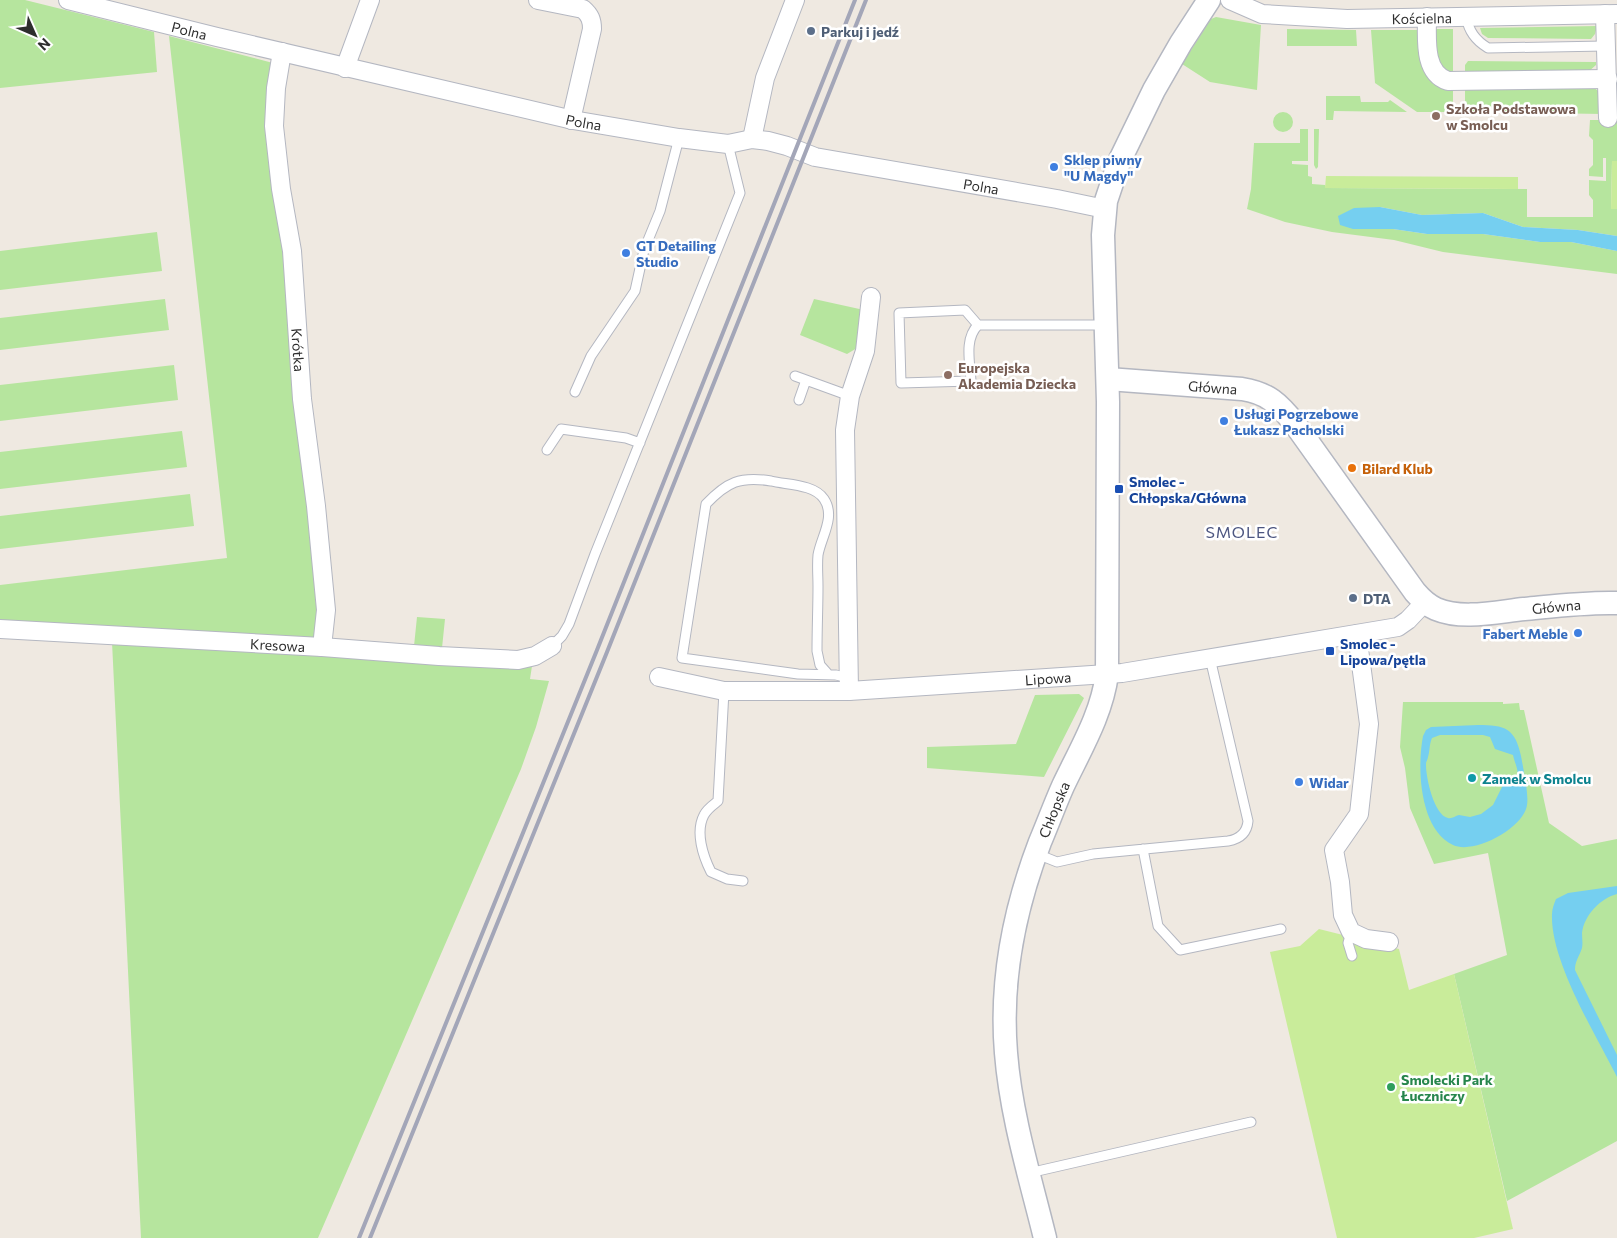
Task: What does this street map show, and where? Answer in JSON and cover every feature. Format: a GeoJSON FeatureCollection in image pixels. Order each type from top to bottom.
{"type":"FeatureCollection","features":[{"type":"Feature","properties":{"kind":"street","name":"Polna"},"geometry":{"type":"LineString","coordinates":[[68,0],[345,68],[571,120],[728,144],[752,139],[787,146],[815,157],[1057,199],[1104,209]]}},
{"type":"Feature","properties":{"kind":"street"},"geometry":{"type":"LineString","coordinates":[[345,68],[370,0]]}},
{"type":"Feature","properties":{"kind":"street"},"geometry":{"type":"LineString","coordinates":[[538,0],[583,9],[592,20],[592,29],[571,120]]}},
{"type":"Feature","properties":{"kind":"street"},"geometry":{"type":"LineString","coordinates":[[752,139],[765,78],[795,0]]}},
{"type":"Feature","properties":{"kind":"street"},"geometry":{"type":"LineString","coordinates":[[1108,379],[1103,235],[1104,209],[1110,185],[1135,126],[1180,43],[1210,0]]}},
{"type":"Feature","properties":{"kind":"street","name":"Kościelna"},"geometry":{"type":"LineString","coordinates":[[1230,0],[1262,14],[1347,19],[1611,14]]}},
{"type":"Feature","properties":{"kind":"street"},"geometry":{"type":"LineString","coordinates":[[1608,118],[1608,79],[1605,46],[1611,14]]}},
{"type":"Feature","properties":{"kind":"street"},"geometry":{"type":"LineString","coordinates":[[1427,17],[1430,60],[1432,67],[1442,78],[1448,80],[1608,79]]}},
{"type":"Feature","properties":{"kind":"street","name":"Krótka"},"geometry":{"type":"LineString","coordinates":[[282,52],[276,88],[274,126],[281,189],[292,252],[302,399],[316,506],[326,610],[322,647]]}},
{"type":"Feature","properties":{"kind":"street"},"geometry":{"type":"LineString","coordinates":[[849,685],[845,430],[850,396],[864,351],[871,297]]}},
{"type":"Feature","properties":{"kind":"street","name":"Główna"},"geometry":{"type":"LineString","coordinates":[[1108,379],[1242,389],[1253,391],[1273,400],[1295,424],[1415,592],[1425,602],[1441,611],[1467,614],[1563,605],[1617,603]]}},
{"type":"Feature","properties":{"kind":"street","name":"Chłopska"},"geometry":{"type":"LineString","coordinates":[[1045,1238],[1028,1173],[1010,1088],[1004,1016],[1005,991],[1011,942],[1017,913],[1036,854],[1063,787],[1103,698],[1107,674],[1108,379]]}},
{"type":"Feature","properties":{"kind":"street","name":"Lipowa"},"geometry":{"type":"LineString","coordinates":[[659,677],[724,691],[1122,673],[1398,627],[1408,620],[1425,602]]}},
{"type":"Feature","properties":{"kind":"street","name":"Kresowa"},"geometry":{"type":"LineString","coordinates":[[0,630],[322,647],[518,660],[535,656],[552,646]]}},
{"type":"Feature","properties":{"kind":"street"},"geometry":{"type":"LineString","coordinates":[[1357,634],[1369,724],[1359,814],[1334,850],[1340,882],[1343,915],[1351,932],[1366,939],[1389,942]]}},
{"type":"Feature","properties":{"kind":"lane"},"geometry":{"type":"LineString","coordinates":[[1466,17],[1471,32],[1480,43],[1488,48],[1605,46]]}},
{"type":"Feature","properties":{"kind":"lane"},"geometry":{"type":"LineString","coordinates":[[575,392],[590,356],[636,292],[644,250],[660,211],[679,138]]}},
{"type":"Feature","properties":{"kind":"lane"},"geometry":{"type":"LineString","coordinates":[[552,646],[562,636],[569,624],[595,554],[740,193],[728,144]]}},
{"type":"Feature","properties":{"kind":"lane"},"geometry":{"type":"LineString","coordinates":[[978,325],[965,310],[899,313],[901,383],[971,380],[969,340],[972,331],[978,325],[1106,325]]}},
{"type":"Feature","properties":{"kind":"lane"},"geometry":{"type":"LineString","coordinates":[[795,376],[850,396]]}},
{"type":"Feature","properties":{"kind":"lane"},"geometry":{"type":"LineString","coordinates":[[799,400],[806,380]]}},
{"type":"Feature","properties":{"kind":"lane"},"geometry":{"type":"LineString","coordinates":[[547,450],[561,429],[626,438],[640,443]]}},
{"type":"Feature","properties":{"kind":"lane"},"geometry":{"type":"LineString","coordinates":[[828,674],[798,674],[682,658],[706,504],[718,492],[731,484],[744,479],[754,478],[810,489],[823,498],[827,505],[829,518],[818,554],[817,651],[820,665],[828,674],[849,685]]}},
{"type":"Feature","properties":{"kind":"lane"},"geometry":{"type":"LineString","coordinates":[[1036,854],[1057,862],[1093,854],[1236,840],[1243,835],[1248,821],[1210,658]]}},
{"type":"Feature","properties":{"kind":"lane"},"geometry":{"type":"LineString","coordinates":[[724,691],[718,801],[703,816],[700,831],[704,858],[711,872],[727,879],[743,881]]}},
{"type":"Feature","properties":{"kind":"lane"},"geometry":{"type":"LineString","coordinates":[[1143,849],[1158,926],[1180,950],[1281,928]]}},
{"type":"Feature","properties":{"kind":"lane"},"geometry":{"type":"LineString","coordinates":[[1351,932],[1348,943],[1352,956]]}},
{"type":"Feature","properties":{"kind":"lane"},"geometry":{"type":"LineString","coordinates":[[1028,1173],[1251,1122]]}},
{"type":"Feature","properties":{"kind":"green space"},"geometry":{"type":"Polygon","coordinates":[[[0,0],[25,0],[154,32],[157,72],[0,88],[0,0]]]}},
{"type":"Feature","properties":{"kind":"green space"},"geometry":{"type":"Polygon","coordinates":[[[1216,17],[1261,25],[1257,90],[1210,82],[1182,64],[1211,19],[1216,17]]]}},
{"type":"Feature","properties":{"kind":"green space"},"geometry":{"type":"Polygon","coordinates":[[[1597,26],[1595,34],[1591,39],[1488,38],[1482,34],[1480,28],[1597,26]]]}},
{"type":"Feature","properties":{"kind":"green space"},"geometry":{"type":"Polygon","coordinates":[[[1287,29],[1356,30],[1357,46],[1287,46],[1287,29]]]}},
{"type":"Feature","properties":{"kind":"green space"},"geometry":{"type":"Polygon","coordinates":[[[1434,29],[1453,29],[1453,74],[1446,73],[1437,61],[1434,29]]]}},
{"type":"Feature","properties":{"kind":"green space"},"geometry":{"type":"Polygon","coordinates":[[[1371,30],[1421,30],[1453,87],[1453,112],[1417,112],[1375,83],[1371,30]]]}},
{"type":"Feature","properties":{"kind":"green space"},"geometry":{"type":"Polygon","coordinates":[[[169,36],[273,63],[282,230],[318,627],[314,637],[306,641],[0,623],[0,585],[227,558],[169,36]]]}},
{"type":"Feature","properties":{"kind":"green space"},"geometry":{"type":"Polygon","coordinates":[[[1468,61],[1596,62],[1596,65],[1588,72],[1465,74],[1465,65],[1468,61]]]}},
{"type":"Feature","properties":{"kind":"green space"},"geometry":{"type":"Polygon","coordinates":[[[1465,86],[1593,87],[1602,94],[1603,114],[1465,112],[1465,86]]]}},
{"type":"Feature","properties":{"kind":"green space"},"geometry":{"type":"Polygon","coordinates":[[[1326,96],[1360,96],[1361,102],[1388,102],[1390,100],[1407,112],[1334,111],[1333,120],[1326,120],[1326,96]]]}},
{"type":"Feature","properties":{"kind":"green space"},"geometry":{"type":"Polygon","coordinates":[[[1279,112],[1287,112],[1293,118],[1293,126],[1287,132],[1279,132],[1273,126],[1273,118],[1279,112]]]}},
{"type":"Feature","properties":{"kind":"green space"},"geometry":{"type":"Polygon","coordinates":[[[1590,120],[1617,120],[1617,161],[1612,161],[1611,209],[1617,209],[1617,236],[1578,230],[1523,227],[1483,213],[1422,215],[1380,207],[1393,229],[1427,234],[1483,234],[1540,242],[1571,242],[1617,251],[1617,274],[1443,252],[1394,240],[1332,232],[1285,222],[1247,209],[1251,189],[1254,143],[1300,143],[1300,129],[1308,129],[1308,161],[1292,161],[1292,164],[1308,165],[1308,176],[1312,177],[1312,184],[1325,185],[1326,188],[1527,189],[1527,217],[1593,217],[1593,200],[1589,195],[1589,180],[1606,181],[1606,158],[1603,158],[1603,177],[1589,176],[1589,169],[1593,165],[1593,140],[1589,136],[1590,120]]]}},
{"type":"Feature","properties":{"kind":"green space"},"geometry":{"type":"Polygon","coordinates":[[[1314,129],[1319,129],[1318,167],[1316,169],[1314,165],[1314,129]]]}},
{"type":"Feature","properties":{"kind":"green space"},"geometry":{"type":"Polygon","coordinates":[[[1612,161],[1617,161],[1617,209],[1611,209],[1612,161]]]}},
{"type":"Feature","properties":{"kind":"green space"},"geometry":{"type":"Polygon","coordinates":[[[1326,176],[1518,177],[1518,189],[1325,188],[1326,176]]]}},
{"type":"Feature","properties":{"kind":"green space"},"geometry":{"type":"Polygon","coordinates":[[[157,232],[162,271],[0,290],[0,251],[157,232]]]}},
{"type":"Feature","properties":{"kind":"green space"},"geometry":{"type":"Polygon","coordinates":[[[165,299],[169,330],[0,350],[0,318],[165,299]]]}},
{"type":"Feature","properties":{"kind":"green space"},"geometry":{"type":"Polygon","coordinates":[[[814,299],[864,310],[857,348],[847,354],[800,335],[814,299]]]}},
{"type":"Feature","properties":{"kind":"green space"},"geometry":{"type":"Polygon","coordinates":[[[174,365],[178,400],[0,421],[0,385],[174,365]]]}},
{"type":"Feature","properties":{"kind":"green space"},"geometry":{"type":"Polygon","coordinates":[[[182,431],[187,467],[0,489],[0,452],[182,431]]]}},
{"type":"Feature","properties":{"kind":"green space"},"geometry":{"type":"Polygon","coordinates":[[[190,494],[194,526],[0,549],[0,516],[190,494]]]}},
{"type":"Feature","properties":{"kind":"green space"},"geometry":{"type":"Polygon","coordinates":[[[417,617],[445,619],[442,648],[414,646],[417,617]]]}},
{"type":"Feature","properties":{"kind":"green space"},"geometry":{"type":"Polygon","coordinates":[[[112,642],[380,659],[532,666],[530,679],[549,681],[536,727],[521,769],[318,1238],[141,1238],[112,642]]]}},
{"type":"Feature","properties":{"kind":"green space"},"geometry":{"type":"Polygon","coordinates":[[[1079,694],[1084,698],[1044,777],[927,768],[927,747],[1016,744],[1035,695],[1079,694]]]}},
{"type":"Feature","properties":{"kind":"green space"},"geometry":{"type":"Polygon","coordinates":[[[1403,702],[1519,703],[1520,710],[1524,710],[1549,823],[1582,846],[1617,839],[1617,1141],[1507,1201],[1454,974],[1507,955],[1488,853],[1434,864],[1410,808],[1405,768],[1400,747],[1403,702]]]}},
{"type":"Feature","properties":{"kind":"green space","name":"Smolecki Park Łuczniczy"},"geometry":{"type":"Polygon","coordinates":[[[1319,929],[1399,949],[1409,990],[1454,974],[1513,1229],[1474,1238],[1337,1238],[1270,952],[1300,946],[1319,929]]]}},
{"type":"Feature","properties":{"kind":"water"},"geometry":{"type":"Polygon","coordinates":[[[1380,207],[1422,215],[1483,213],[1523,227],[1578,230],[1617,236],[1617,251],[1571,242],[1540,242],[1483,234],[1427,234],[1393,229],[1353,229],[1340,225],[1338,216],[1354,208],[1380,207]]]}},
{"type":"Feature","properties":{"kind":"water"},"geometry":{"type":"Polygon","coordinates":[[[1495,726],[1507,730],[1516,739],[1526,781],[1527,805],[1524,814],[1508,830],[1485,843],[1462,847],[1453,845],[1442,837],[1433,826],[1423,796],[1420,764],[1423,736],[1426,730],[1431,727],[1495,726]],[[1440,735],[1432,738],[1426,764],[1427,778],[1435,803],[1443,815],[1448,818],[1459,815],[1470,817],[1481,814],[1493,805],[1503,785],[1516,780],[1517,770],[1513,755],[1495,749],[1490,737],[1483,735],[1440,735]]]}},
{"type":"Feature","properties":{"kind":"water"},"geometry":{"type":"Polygon","coordinates":[[[1617,886],[1617,894],[1599,903],[1583,926],[1582,948],[1576,961],[1575,970],[1617,1055],[1617,1077],[1566,975],[1553,933],[1552,914],[1556,899],[1568,893],[1617,886]]]}},
{"type":"Feature","properties":{"kind":"railway"},"geometry":{"type":"LineString","coordinates":[[359,1238],[597,650],[855,0]]}},
{"type":"Feature","properties":{"kind":"railway"},"geometry":{"type":"LineString","coordinates":[[370,1238],[607,652],[866,0]]}},
{"type":"Feature","properties":{"kind":"place","name":"Parkuj i jedź"},"geometry":{"type":"Point","coordinates":[811,31]}},
{"type":"Feature","properties":{"kind":"place","name":"Szkoła Podstawowa w Smolcu"},"geometry":{"type":"Point","coordinates":[1436,116]}},
{"type":"Feature","properties":{"kind":"place","name":"Sklep piwny \"U Magdy\""},"geometry":{"type":"Point","coordinates":[1054,167]}},
{"type":"Feature","properties":{"kind":"place","name":"GT Detailing Studio"},"geometry":{"type":"Point","coordinates":[626,253]}},
{"type":"Feature","properties":{"kind":"place","name":"Europejska Akademia Dziecka"},"geometry":{"type":"Point","coordinates":[948,375]}},
{"type":"Feature","properties":{"kind":"place","name":"Usługi Pogrzebowe Łukasz Pacholski"},"geometry":{"type":"Point","coordinates":[1224,421]}},
{"type":"Feature","properties":{"kind":"place","name":"Bilard Klub"},"geometry":{"type":"Point","coordinates":[1352,468]}},
{"type":"Feature","properties":{"kind":"place","name":"Smolec - Chłopska/Główna"},"geometry":{"type":"Point","coordinates":[1119,489]}},
{"type":"Feature","properties":{"kind":"place","name":"DTA"},"geometry":{"type":"Point","coordinates":[1353,598]}},
{"type":"Feature","properties":{"kind":"place","name":"Fabert Meble"},"geometry":{"type":"Point","coordinates":[1578,633]}},
{"type":"Feature","properties":{"kind":"place","name":"Smolec - Lipowa/pętla"},"geometry":{"type":"Point","coordinates":[1330,651]}},
{"type":"Feature","properties":{"kind":"place","name":"Zamek w Smolcu"},"geometry":{"type":"Point","coordinates":[1472,778]}},
{"type":"Feature","properties":{"kind":"place","name":"Widar"},"geometry":{"type":"Point","coordinates":[1299,782]}},
{"type":"Feature","properties":{"kind":"place","name":"Smolecki Park Łuczniczy"},"geometry":{"type":"Point","coordinates":[1391,1087]}},
{"type":"Feature","properties":{"kind":"district","name":"SMOLEC"},"geometry":{"type":"Point","coordinates":[1242,531]}}]}
